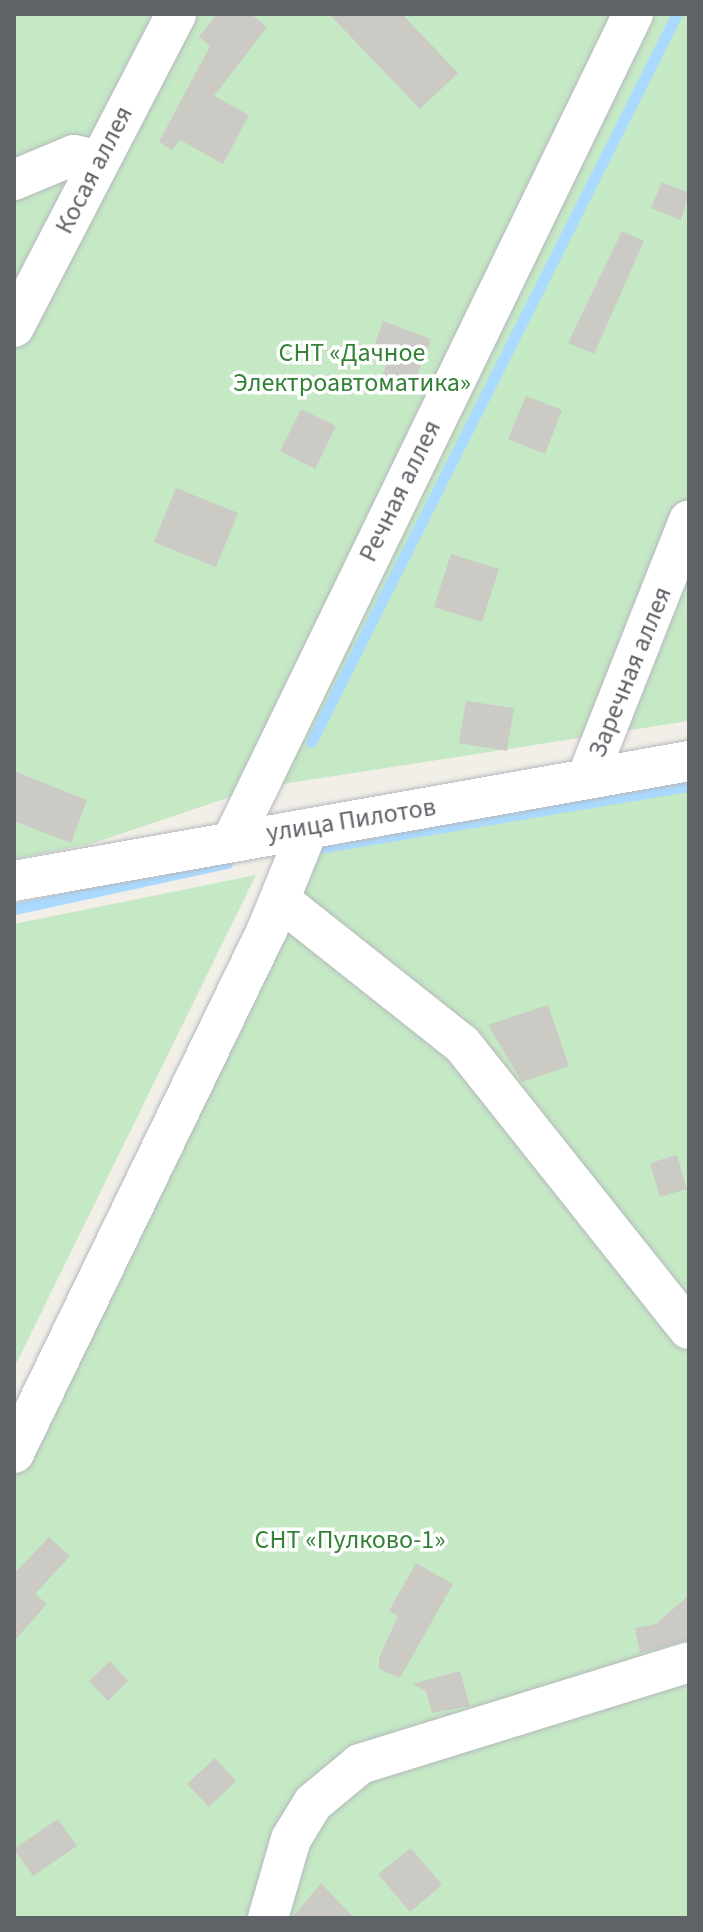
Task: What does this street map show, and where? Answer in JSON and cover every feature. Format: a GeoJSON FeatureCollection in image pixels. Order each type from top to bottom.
{"type":"FeatureCollection","features":[{"type":"Feature","properties":{"kind":"street","name":"Косая аллея"},"geometry":{"type":"LineString","coordinates":[[14,327],[97,160],[176,14]]}},
{"type":"Feature","properties":{"kind":"street","name":"Речная аллея"},"geometry":{"type":"LineString","coordinates":[[233,839],[633,14]]}},
{"type":"Feature","properties":{"kind":"street"},"geometry":{"type":"LineString","coordinates":[[14,180],[74,155],[97,160]]}},
{"type":"Feature","properties":{"kind":"street","name":"Заречная аллея"},"geometry":{"type":"LineString","coordinates":[[587,778],[689,521]]}},
{"type":"Feature","properties":{"kind":"street","name":"улица Пилотов"},"geometry":{"type":"LineString","coordinates":[[14,881],[233,839],[308,829],[689,761]]}},
{"type":"Feature","properties":{"kind":"street"},"geometry":{"type":"LineString","coordinates":[[14,1453],[280,900],[308,829]]}},
{"type":"Feature","properties":{"kind":"street"},"geometry":{"type":"LineString","coordinates":[[280,900],[462,1044],[689,1329]]}},
{"type":"Feature","properties":{"kind":"street"},"geometry":{"type":"LineString","coordinates":[[268,1918],[291,1839],[313,1803],[360,1764],[689,1662]]}},
{"type":"Feature","properties":{"kind":"green space","name":"СНТ «Дачное Электроавтоматика»"},"geometry":{"type":"Polygon","coordinates":[[[14,14],[689,14],[689,721],[257,788],[91,844],[14,859],[14,14]]]}},
{"type":"Feature","properties":{"kind":"green space","name":"СНТ «Пулково-1»"},"geometry":{"type":"Polygon","coordinates":[[[689,777],[689,1918],[14,1918],[14,1453],[308,844],[689,777]]]}},
{"type":"Feature","properties":{"kind":"green space"},"geometry":{"type":"Polygon","coordinates":[[[256,875],[14,1368],[14,924],[256,875]]]}},
{"type":"Feature","properties":{"kind":"building"},"geometry":{"type":"Polygon","coordinates":[[[217,14],[251,14],[267,27],[214,96],[249,115],[223,164],[180,140],[172,150],[159,142],[210,46],[199,37],[217,14]]]}},
{"type":"Feature","properties":{"kind":"building"},"geometry":{"type":"Polygon","coordinates":[[[329,14],[402,14],[458,73],[420,109],[329,14]]]}},
{"type":"Feature","properties":{"kind":"building"},"geometry":{"type":"Polygon","coordinates":[[[662,182],[689,193],[681,220],[651,208],[662,182]]]}},
{"type":"Feature","properties":{"kind":"building"},"geometry":{"type":"Polygon","coordinates":[[[622,231],[644,241],[594,354],[568,343],[622,231]]]}},
{"type":"Feature","properties":{"kind":"building"},"geometry":{"type":"Polygon","coordinates":[[[383,321],[431,339],[412,389],[381,378],[391,353],[374,347],[383,321]]]}},
{"type":"Feature","properties":{"kind":"building"},"geometry":{"type":"Polygon","coordinates":[[[526,396],[562,410],[545,454],[508,439],[526,396]]]}},
{"type":"Feature","properties":{"kind":"building"},"geometry":{"type":"Polygon","coordinates":[[[301,409],[336,426],[315,469],[280,451],[301,409]]]}},
{"type":"Feature","properties":{"kind":"building"},"geometry":{"type":"Polygon","coordinates":[[[176,488],[238,513],[216,567],[154,542],[176,488]]]}},
{"type":"Feature","properties":{"kind":"building"},"geometry":{"type":"Polygon","coordinates":[[[451,554],[499,569],[482,622],[434,607],[451,554]]]}},
{"type":"Feature","properties":{"kind":"building"},"geometry":{"type":"Polygon","coordinates":[[[466,701],[514,708],[507,751],[459,743],[466,701]]]}},
{"type":"Feature","properties":{"kind":"building"},"geometry":{"type":"Polygon","coordinates":[[[14,771],[87,800],[71,843],[14,821],[14,771]]]}},
{"type":"Feature","properties":{"kind":"building"},"geometry":{"type":"Polygon","coordinates":[[[548,1005],[569,1066],[522,1082],[488,1025],[548,1005]]]}},
{"type":"Feature","properties":{"kind":"building"},"geometry":{"type":"Polygon","coordinates":[[[677,1155],[687,1189],[660,1197],[650,1163],[677,1155]]]}},
{"type":"Feature","properties":{"kind":"building"},"geometry":{"type":"Polygon","coordinates":[[[49,1537],[70,1556],[35,1594],[47,1604],[14,1641],[14,1574],[49,1537]]]}},
{"type":"Feature","properties":{"kind":"building"},"geometry":{"type":"Polygon","coordinates":[[[416,1563],[453,1584],[400,1678],[379,1669],[379,1658],[398,1616],[389,1611],[416,1563]]]}},
{"type":"Feature","properties":{"kind":"building"},"geometry":{"type":"Polygon","coordinates":[[[689,1595],[689,1640],[640,1653],[635,1628],[656,1624],[689,1595]]]}},
{"type":"Feature","properties":{"kind":"building"},"geometry":{"type":"Polygon","coordinates":[[[110,1661],[128,1681],[108,1701],[89,1681],[110,1661]]]}},
{"type":"Feature","properties":{"kind":"building"},"geometry":{"type":"Polygon","coordinates":[[[460,1671],[470,1706],[432,1713],[426,1691],[412,1684],[460,1671]]]}},
{"type":"Feature","properties":{"kind":"building"},"geometry":{"type":"Polygon","coordinates":[[[215,1758],[236,1781],[209,1807],[187,1784],[215,1758]]]}},
{"type":"Feature","properties":{"kind":"building"},"geometry":{"type":"Polygon","coordinates":[[[58,1819],[77,1846],[33,1876],[14,1849],[58,1819]]]}},
{"type":"Feature","properties":{"kind":"building"},"geometry":{"type":"Polygon","coordinates":[[[411,1848],[442,1885],[410,1912],[378,1874],[411,1848]]]}},
{"type":"Feature","properties":{"kind":"building"},"geometry":{"type":"Polygon","coordinates":[[[321,1883],[354,1918],[292,1918],[321,1883]]]}},
{"type":"Feature","properties":{"kind":"waterway"},"geometry":{"type":"LineString","coordinates":[[311,742],[677,14]]}},
{"type":"Feature","properties":{"kind":"waterway"},"geometry":{"type":"LineString","coordinates":[[318,848],[689,786]]}},
{"type":"Feature","properties":{"kind":"waterway"},"geometry":{"type":"LineString","coordinates":[[14,909],[227,863]]}}]}
